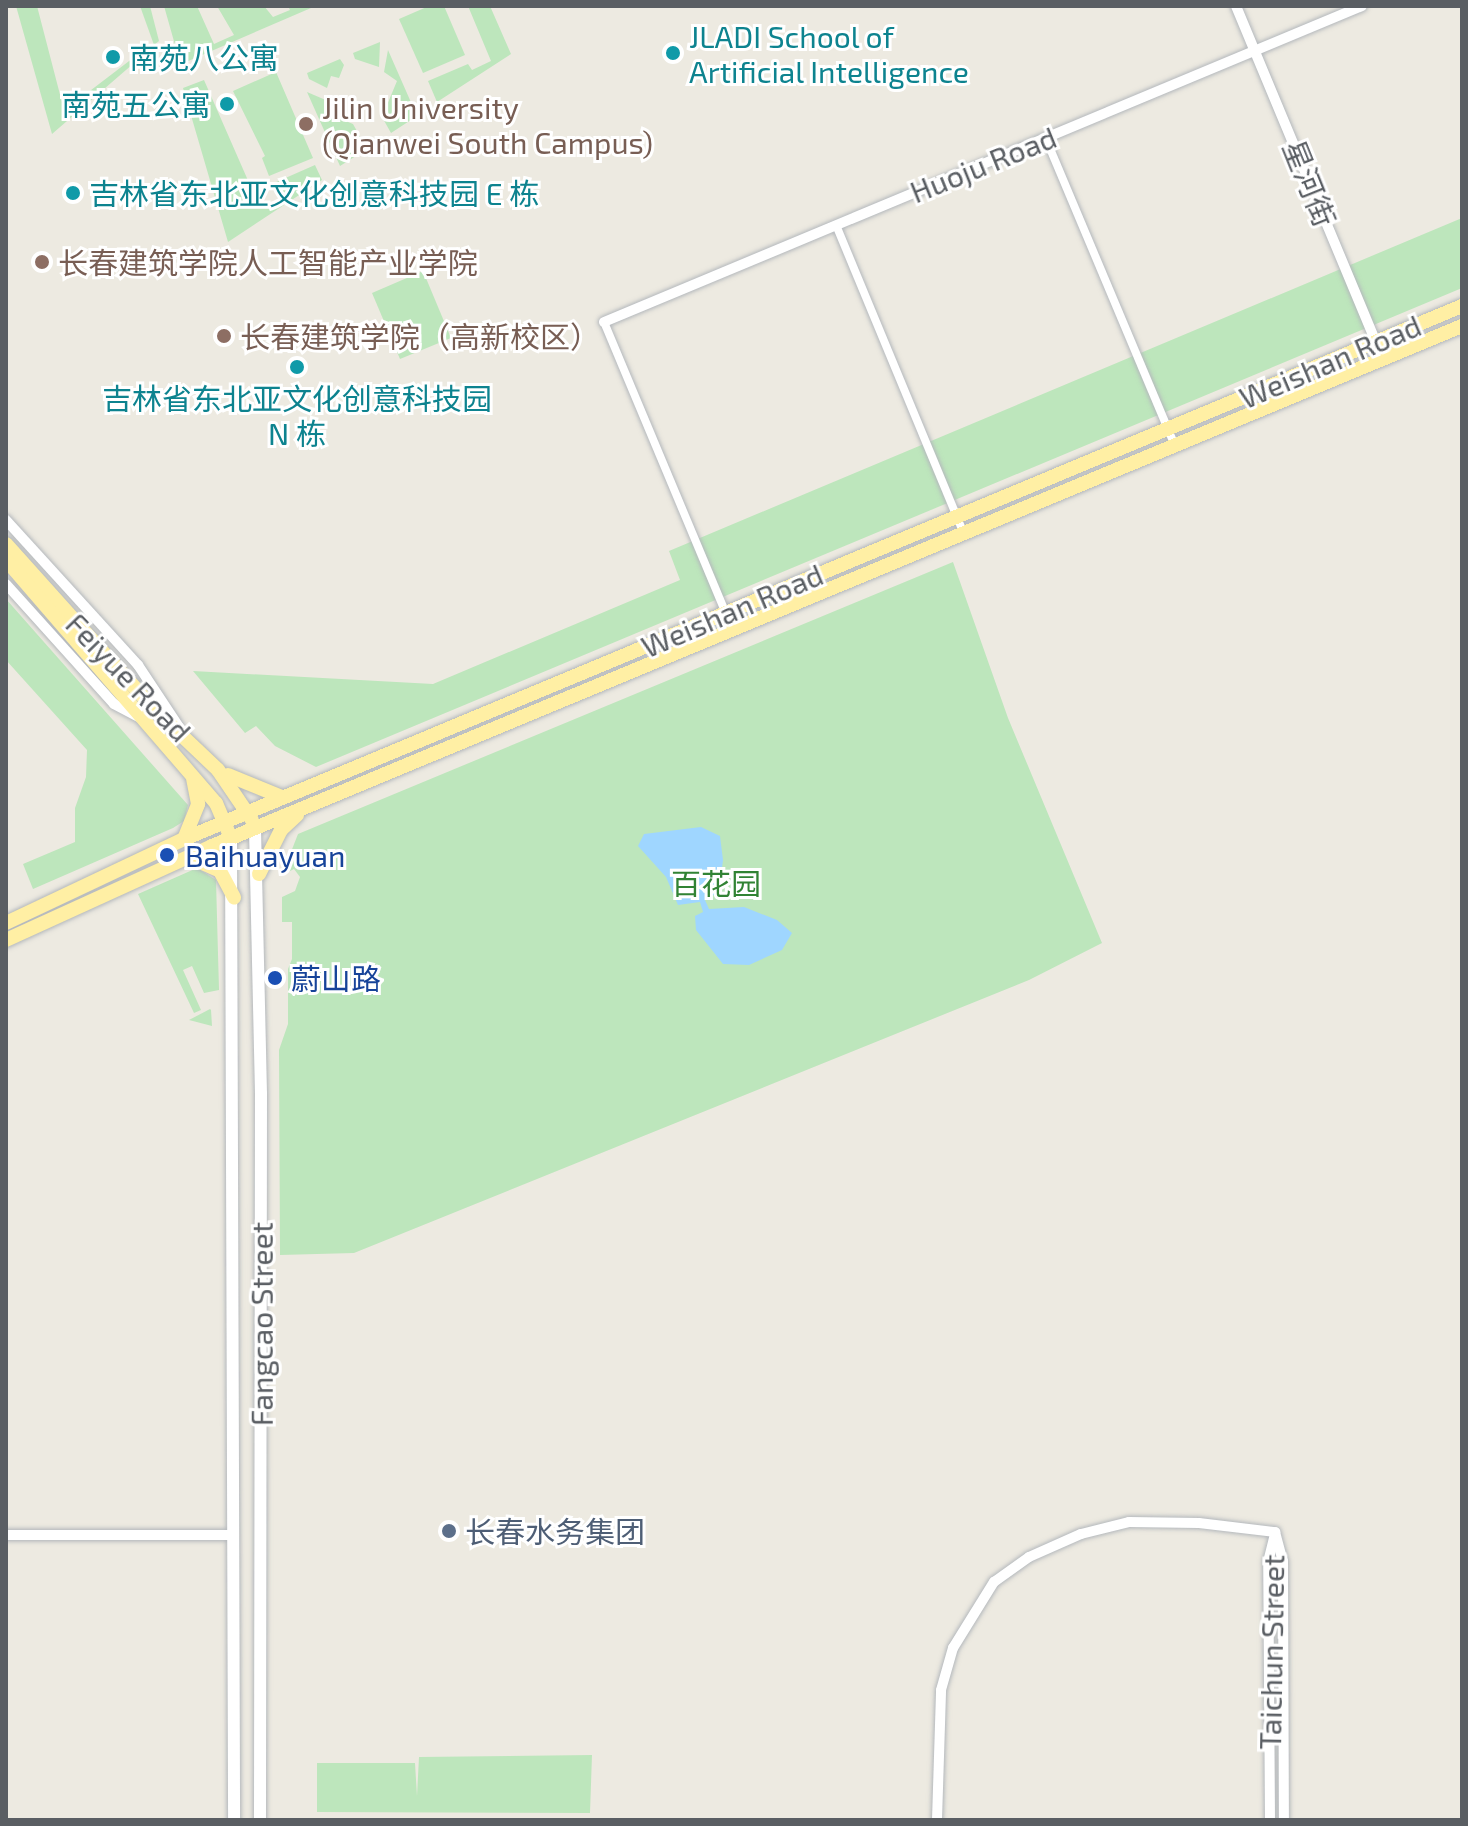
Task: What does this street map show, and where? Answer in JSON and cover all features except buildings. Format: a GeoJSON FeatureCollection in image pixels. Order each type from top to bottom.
{"type":"FeatureCollection","features":[{"type":"Feature","properties":{"kind":"main road","name":"Weishan Road"},"geometry":{"type":"LineString","coordinates":[[6,923],[226,821],[1462,306]]}},
{"type":"Feature","properties":{"kind":"main road","name":"Weishan Road"},"geometry":{"type":"LineString","coordinates":[[6,940],[231,839],[1462,326]]}},
{"type":"Feature","properties":{"kind":"main road","name":"Feiyue Road"},"geometry":{"type":"LineString","coordinates":[[6,544],[154,709],[183,732],[218,770],[250,811]]}},
{"type":"Feature","properties":{"kind":"main road","name":"Feiyue Road"},"geometry":{"type":"LineString","coordinates":[[6,560],[101,666],[138,717],[226,821]]}},
{"type":"Feature","properties":{"kind":"main road"},"geometry":{"type":"LineString","coordinates":[[218,770],[283,797]]}},
{"type":"Feature","properties":{"kind":"main road"},"geometry":{"type":"LineString","coordinates":[[184,839],[198,804],[193,779]]}},
{"type":"Feature","properties":{"kind":"main road"},"geometry":{"type":"LineString","coordinates":[[259,874],[281,830],[304,810]]}},
{"type":"Feature","properties":{"kind":"main road"},"geometry":{"type":"LineString","coordinates":[[250,811],[255,829]]}},
{"type":"Feature","properties":{"kind":"main road"},"geometry":{"type":"LineString","coordinates":[[226,821],[231,839]]}},
{"type":"Feature","properties":{"kind":"main road","name":"Fangcao Street"},"geometry":{"type":"LineString","coordinates":[[255,829],[259,874],[261,1049],[260,1820]]}},
{"type":"Feature","properties":{"kind":"main road","name":"Fangcao Street"},"geometry":{"type":"LineString","coordinates":[[231,839],[234,897],[231,1535],[234,1820]]}},
{"type":"Feature","properties":{"kind":"main road"},"geometry":{"type":"LineString","coordinates":[[189,857],[220,871],[234,897]]}},
{"type":"Feature","properties":{"kind":"main road"},"geometry":{"type":"LineString","coordinates":[[234,1049],[261,1049]]}},
{"type":"Feature","properties":{"kind":"street","name":"星河街"},"geometry":{"type":"LineString","coordinates":[[1236,6],[1383,360]]}},
{"type":"Feature","properties":{"kind":"street","name":"Huoju Road"},"geometry":{"type":"LineString","coordinates":[[604,322],[1362,6]]}},
{"type":"Feature","properties":{"kind":"street"},"geometry":{"type":"LineString","coordinates":[[1046,139],[1175,447]]}},
{"type":"Feature","properties":{"kind":"street"},"geometry":{"type":"LineString","coordinates":[[836,225],[964,534]]}},
{"type":"Feature","properties":{"kind":"street"},"geometry":{"type":"LineString","coordinates":[[604,322],[733,630]]}},
{"type":"Feature","properties":{"kind":"street"},"geometry":{"type":"LineString","coordinates":[[6,520],[138,665],[183,732]]}},
{"type":"Feature","properties":{"kind":"street"},"geometry":{"type":"LineString","coordinates":[[6,537],[27,543]]}},
{"type":"Feature","properties":{"kind":"street"},"geometry":{"type":"LineString","coordinates":[[6,584],[114,704],[138,717]]}},
{"type":"Feature","properties":{"kind":"street"},"geometry":{"type":"LineString","coordinates":[[937,1820],[941,1690],[953,1648],[994,1582],[1055,1545],[1129,1522],[1199,1523],[1275,1532]]}},
{"type":"Feature","properties":{"kind":"street","name":"Taichun Street"},"geometry":{"type":"LineString","coordinates":[[1270,1820],[1268,1562],[1275,1532]]}},
{"type":"Feature","properties":{"kind":"street","name":"Taichun Street"},"geometry":{"type":"LineString","coordinates":[[1275,1532],[1283,1561],[1284,1820]]}},
{"type":"Feature","properties":{"kind":"street"},"geometry":{"type":"LineString","coordinates":[[6,1535],[231,1535]]}},
{"type":"Feature","properties":{"kind":"green space"},"geometry":{"type":"Polygon","coordinates":[[[16,6],[37,6],[64,110],[79,106],[78,100],[137,55],[135,48],[140,47],[141,57],[52,134],[16,6]]]}},
{"type":"Feature","properties":{"kind":"green space"},"geometry":{"type":"Polygon","coordinates":[[[140,6],[150,6],[159,41],[154,45],[140,6]]]}},
{"type":"Feature","properties":{"kind":"green space"},"geometry":{"type":"Polygon","coordinates":[[[164,6],[197,6],[214,44],[234,35],[217,6],[264,6],[273,17],[290,10],[288,6],[311,8],[186,62],[179,59],[164,6]]]}},
{"type":"Feature","properties":{"kind":"green space"},"geometry":{"type":"Polygon","coordinates":[[[429,6],[444,6],[465,55],[423,73],[399,19],[429,6]]]}},
{"type":"Feature","properties":{"kind":"green space"},"geometry":{"type":"Polygon","coordinates":[[[468,6],[490,6],[511,54],[437,102],[428,81],[468,64],[472,70],[491,61],[468,6]]]}},
{"type":"Feature","properties":{"kind":"green space"},"geometry":{"type":"Polygon","coordinates":[[[380,42],[379,67],[355,59],[353,53],[380,42]]]}},
{"type":"Feature","properties":{"kind":"green space"},"geometry":{"type":"Polygon","coordinates":[[[388,50],[417,116],[391,133],[382,117],[397,81],[384,72],[388,50]]]}},
{"type":"Feature","properties":{"kind":"green space"},"geometry":{"type":"Polygon","coordinates":[[[340,59],[344,65],[339,78],[331,76],[327,88],[309,79],[307,73],[340,59]]]}},
{"type":"Feature","properties":{"kind":"green space"},"geometry":{"type":"Polygon","coordinates":[[[276,72],[313,158],[269,176],[262,158],[265,156],[233,91],[276,72]]]}},
{"type":"Feature","properties":{"kind":"green space"},"geometry":{"type":"Polygon","coordinates":[[[204,80],[260,208],[281,199],[274,183],[315,165],[322,180],[228,242],[183,88],[204,80]]]}},
{"type":"Feature","properties":{"kind":"green space"},"geometry":{"type":"Polygon","coordinates":[[[307,92],[328,101],[324,112],[353,124],[367,149],[340,166],[307,92]]]}},
{"type":"Feature","properties":{"kind":"green space"},"geometry":{"type":"Polygon","coordinates":[[[1462,218],[1462,288],[316,767],[275,746],[256,726],[245,733],[193,671],[433,684],[680,580],[669,551],[1462,218]]]}},
{"type":"Feature","properties":{"kind":"green space"},"geometry":{"type":"Polygon","coordinates":[[[423,271],[451,338],[400,359],[372,293],[423,271]]]}},
{"type":"Feature","properties":{"kind":"green space","name":"百花园"},"geometry":{"type":"Polygon","coordinates":[[[953,562],[1008,718],[1102,943],[1029,980],[354,1253],[280,1255],[279,1050],[288,1024],[288,969],[292,959],[292,922],[282,922],[282,897],[295,891],[300,877],[294,869],[282,875],[298,834],[953,562]]]}},
{"type":"Feature","properties":{"kind":"green space"},"geometry":{"type":"Polygon","coordinates":[[[6,599],[188,805],[184,821],[173,828],[33,889],[23,864],[75,842],[75,808],[86,777],[87,750],[6,660],[6,599]]]}},
{"type":"Feature","properties":{"kind":"green space"},"geometry":{"type":"Polygon","coordinates":[[[197,868],[216,880],[219,990],[204,993],[192,966],[183,970],[201,1010],[194,1013],[138,894],[197,868]]]}},
{"type":"Feature","properties":{"kind":"green space"},"geometry":{"type":"Polygon","coordinates":[[[210,1009],[212,1026],[189,1020],[210,1009]]]}},
{"type":"Feature","properties":{"kind":"green space"},"geometry":{"type":"Polygon","coordinates":[[[592,1755],[590,1813],[317,1812],[317,1763],[415,1763],[417,1796],[419,1757],[592,1755]]]}},
{"type":"Feature","properties":{"kind":"water"},"geometry":{"type":"Polygon","coordinates":[[[701,827],[720,836],[723,860],[719,892],[705,900],[709,909],[744,907],[777,920],[792,933],[782,950],[749,965],[723,964],[696,930],[695,916],[703,912],[700,902],[678,905],[666,877],[638,846],[644,834],[701,827]]]}},
{"type":"Feature","properties":{"kind":"place","name":"JLADI School of Artificial Intelligence"},"geometry":{"type":"Point","coordinates":[673,53]}},
{"type":"Feature","properties":{"kind":"place","name":"南苑八公寓"},"geometry":{"type":"Point","coordinates":[113,57]}},
{"type":"Feature","properties":{"kind":"place","name":"南苑五公寓"},"geometry":{"type":"Point","coordinates":[227,104]}},
{"type":"Feature","properties":{"kind":"place","name":"Jilin University (Qianwei South Campus)"},"geometry":{"type":"Point","coordinates":[306,124]}},
{"type":"Feature","properties":{"kind":"place","name":"吉林省东北亚文化创意科技园 E 栋"},"geometry":{"type":"Point","coordinates":[73,193]}},
{"type":"Feature","properties":{"kind":"place","name":"长春建筑学院人工智能产业学院"},"geometry":{"type":"Point","coordinates":[42,262]}},
{"type":"Feature","properties":{"kind":"place","name":"长春建筑学院（高新校区）"},"geometry":{"type":"Point","coordinates":[224,336]}},
{"type":"Feature","properties":{"kind":"place","name":"吉林省东北亚文化创意科技园 N 栋"},"geometry":{"type":"Point","coordinates":[297,367]}},
{"type":"Feature","properties":{"kind":"place","name":"Baihuayuan"},"geometry":{"type":"Point","coordinates":[167,855]}},
{"type":"Feature","properties":{"kind":"place","name":"蔚山路"},"geometry":{"type":"Point","coordinates":[275,978]}},
{"type":"Feature","properties":{"kind":"place","name":"长春水务集团"},"geometry":{"type":"Point","coordinates":[449,1531]}}]}
